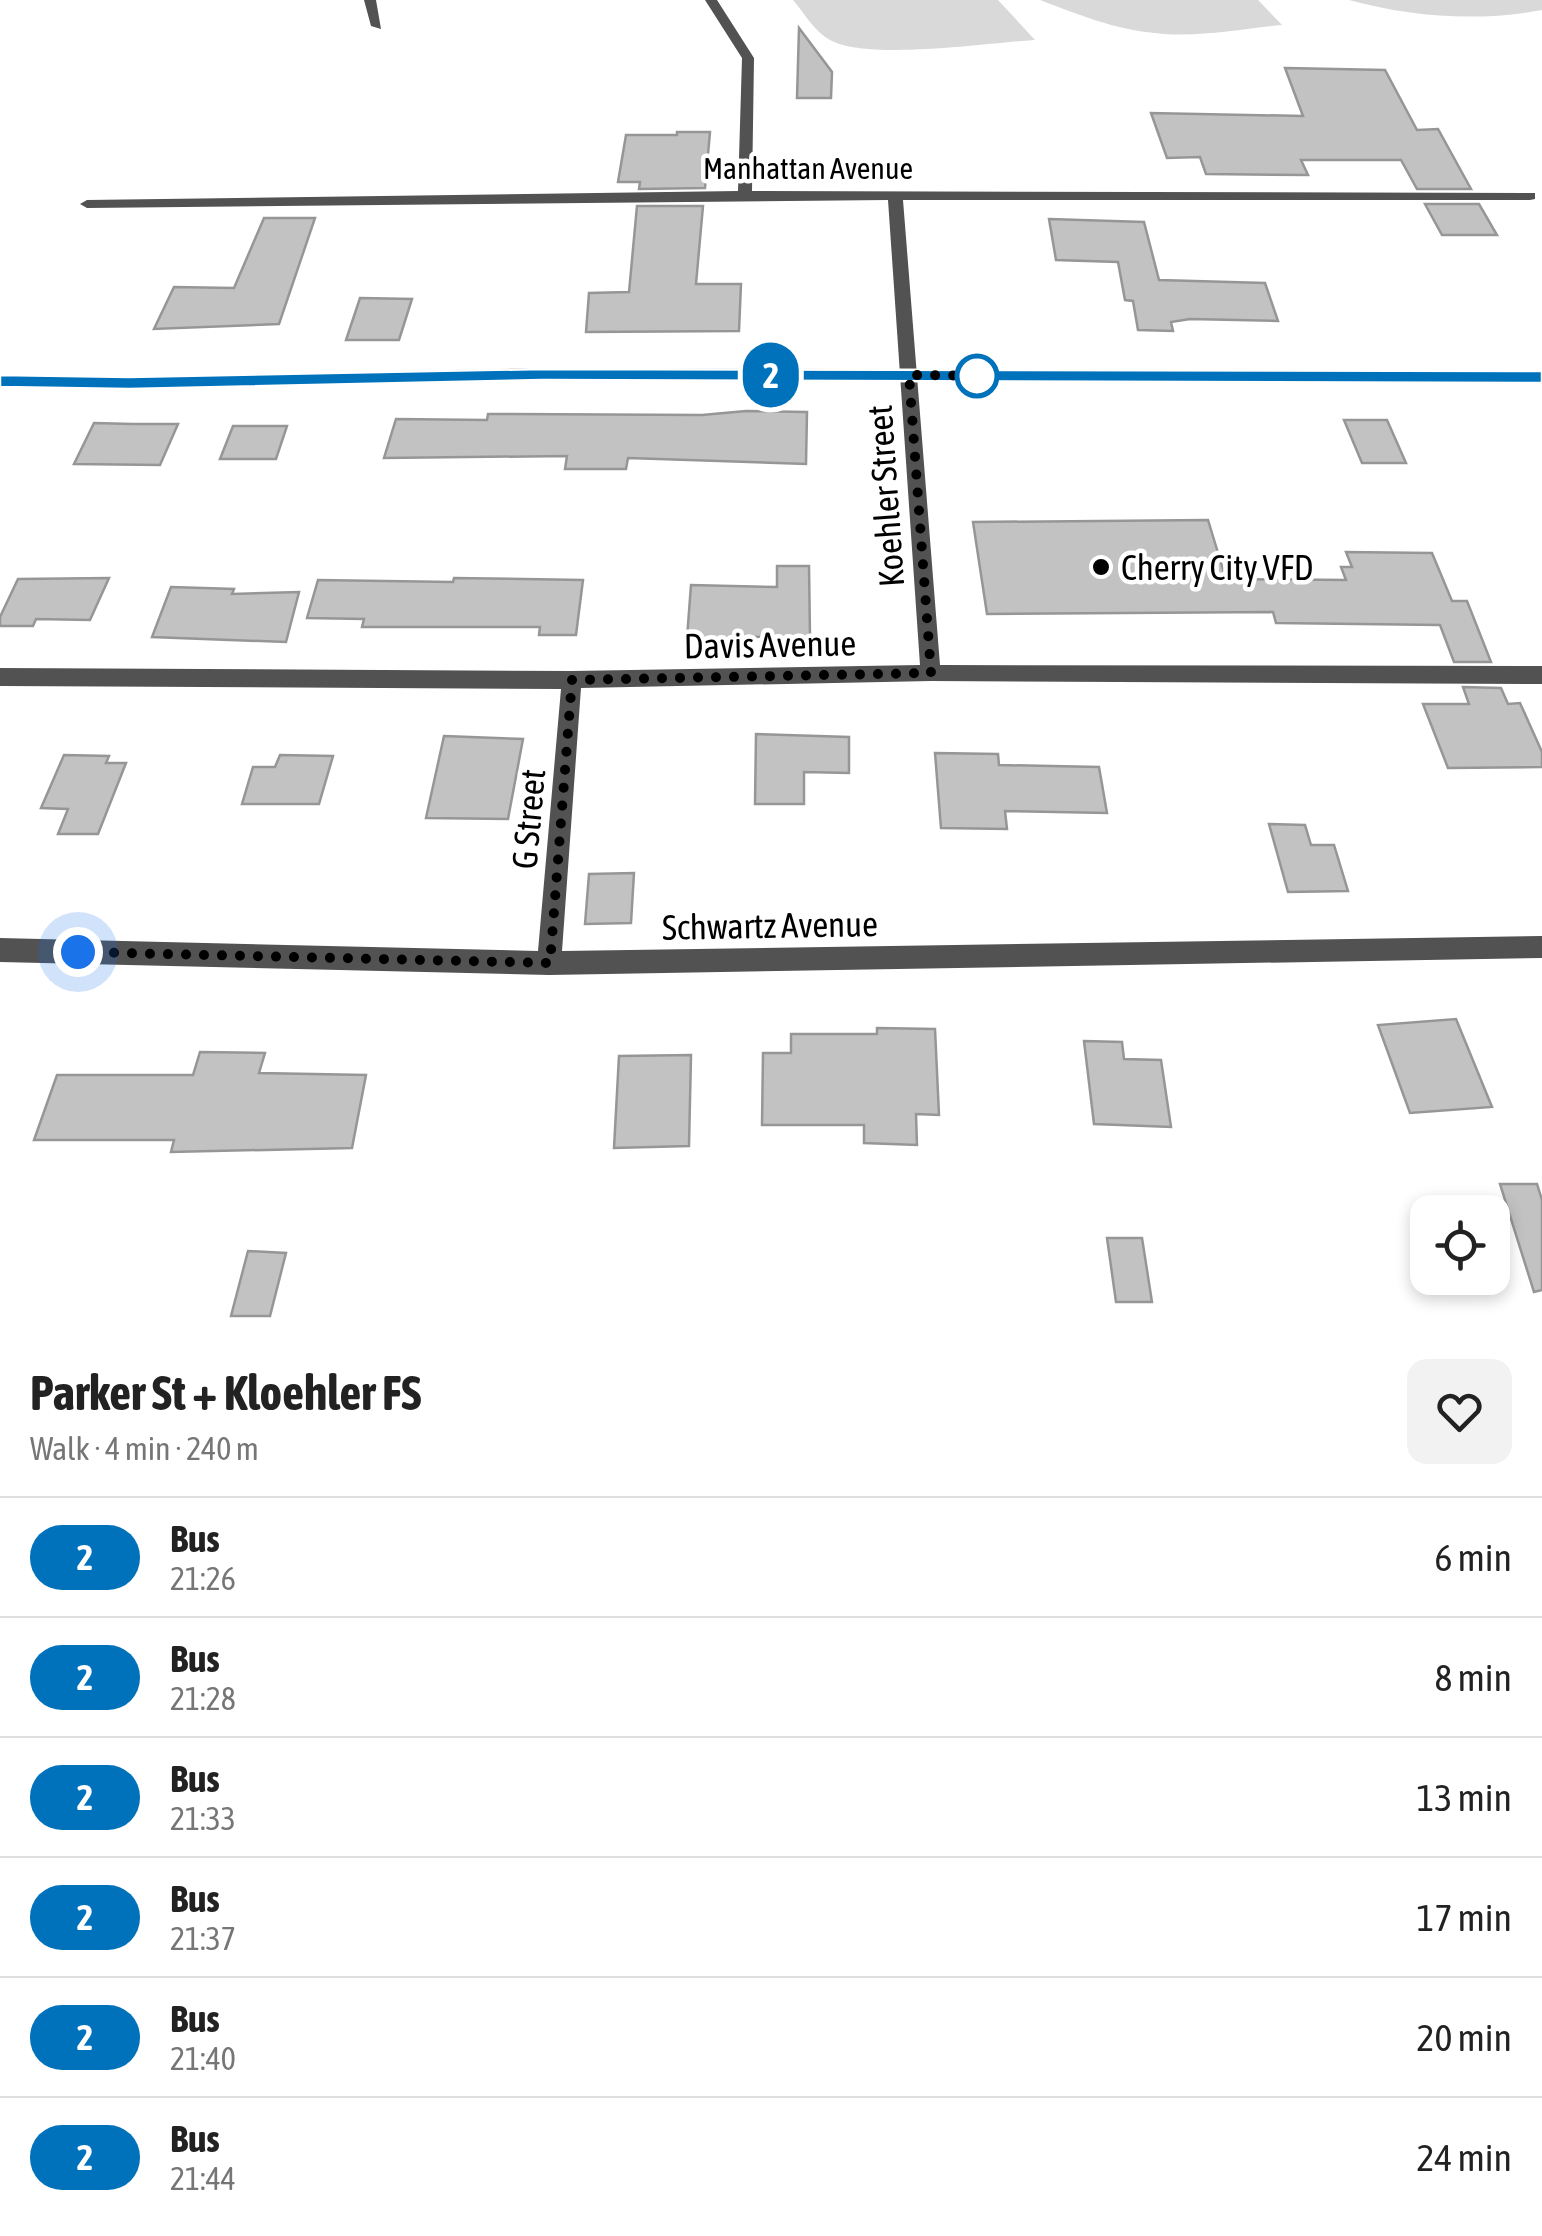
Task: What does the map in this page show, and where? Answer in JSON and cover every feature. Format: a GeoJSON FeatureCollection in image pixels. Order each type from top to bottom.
{"type":"FeatureCollection","features":[{"type":"Feature","properties":{"kind":"street"},"geometry":{"type":"LineString","coordinates":[[370,0],[377,26]]}},
{"type":"Feature","properties":{"kind":"street"},"geometry":{"type":"LineString","coordinates":[[712,0],[748,58],[745,195]]}},
{"type":"Feature","properties":{"kind":"street","name":"Manhattan Avenue"},"geometry":{"type":"LineString","coordinates":[[87,204],[745,195],[1530,196]]}},
{"type":"Feature","properties":{"kind":"street","name":"Koehler Street"},"geometry":{"type":"LineString","coordinates":[[895,195],[931,673]]}},
{"type":"Feature","properties":{"kind":"street"},"geometry":{"type":"LineString","coordinates":[[0,381],[129,383],[542,374],[1542,377]]}},
{"type":"Feature","properties":{"kind":"street","name":"Davis Avenue"},"geometry":{"type":"LineString","coordinates":[[0,677],[572,680],[931,673],[1542,675]]}},
{"type":"Feature","properties":{"kind":"street","name":"G Street"},"geometry":{"type":"LineString","coordinates":[[550,963],[572,680]]}},
{"type":"Feature","properties":{"kind":"street","name":"Schwartz Avenue"},"geometry":{"type":"LineString","coordinates":[[0,950],[550,963],[1542,947]]}},
{"type":"Feature","properties":{"kind":"shaded area"},"geometry":{"type":"Polygon","coordinates":[[[793,0],[998,0],[1035,40],[899,50],[848,46],[825,37],[793,0]]]}},
{"type":"Feature","properties":{"kind":"shaded area"},"geometry":{"type":"Polygon","coordinates":[[[1040,0],[1258,0],[1282,25],[1203,34],[1155,33],[1111,25],[1040,0]]]}},
{"type":"Feature","properties":{"kind":"shaded area"},"geometry":{"type":"Polygon","coordinates":[[[1349,0],[1542,0],[1542,10],[1494,16],[1445,16],[1349,0]]]}},
{"type":"Feature","properties":{"kind":"building"},"geometry":{"type":"Polygon","coordinates":[[[799,28],[832,72],[831,98],[797,98],[799,28]]]}},
{"type":"Feature","properties":{"kind":"building"},"geometry":{"type":"Polygon","coordinates":[[[1285,68],[1385,70],[1417,130],[1438,129],[1471,189],[1417,189],[1401,160],[1301,160],[1308,175],[1206,174],[1200,157],[1167,158],[1151,113],[1303,116],[1285,68]]]}},
{"type":"Feature","properties":{"kind":"building"},"geometry":{"type":"Polygon","coordinates":[[[710,132],[705,188],[639,189],[640,182],[618,182],[626,135],[710,132]]]}},
{"type":"Feature","properties":{"kind":"building"},"geometry":{"type":"Polygon","coordinates":[[[1425,204],[1479,204],[1497,235],[1442,235],[1425,204]]]}},
{"type":"Feature","properties":{"kind":"building"},"geometry":{"type":"Polygon","coordinates":[[[637,206],[703,206],[696,284],[741,284],[739,331],[586,332],[589,293],[629,292],[637,206]]]}},
{"type":"Feature","properties":{"kind":"building"},"geometry":{"type":"Polygon","coordinates":[[[264,218],[315,218],[279,324],[154,329],[174,287],[234,288],[264,218]]]}},
{"type":"Feature","properties":{"kind":"building"},"geometry":{"type":"Polygon","coordinates":[[[1049,219],[1144,222],[1159,280],[1265,283],[1278,321],[1190,319],[1171,322],[1173,331],[1138,330],[1133,301],[1125,300],[1118,262],[1056,260],[1049,219]]]}},
{"type":"Feature","properties":{"kind":"building"},"geometry":{"type":"Polygon","coordinates":[[[360,298],[412,299],[399,340],[346,340],[360,298]]]}},
{"type":"Feature","properties":{"kind":"building"},"geometry":{"type":"Polygon","coordinates":[[[807,412],[806,464],[628,458],[626,469],[565,469],[567,456],[384,458],[396,419],[487,420],[488,414],[702,415],[807,412]]]}},
{"type":"Feature","properties":{"kind":"building"},"geometry":{"type":"Polygon","coordinates":[[[1344,420],[1387,420],[1406,463],[1362,463],[1344,420]]]}},
{"type":"Feature","properties":{"kind":"building"},"geometry":{"type":"Polygon","coordinates":[[[94,423],[178,424],[160,465],[74,464],[94,423]]]}},
{"type":"Feature","properties":{"kind":"building"},"geometry":{"type":"Polygon","coordinates":[[[233,426],[287,426],[276,459],[220,459],[233,426]]]}},
{"type":"Feature","properties":{"kind":"building","name":"Cherry City VFD"},"geometry":{"type":"Polygon","coordinates":[[[1208,520],[1226,579],[1346,580],[1341,567],[1352,567],[1346,552],[1432,553],[1452,601],[1467,601],[1491,662],[1454,662],[1440,625],[1276,623],[1273,612],[987,614],[973,522],[1208,520]]]}},
{"type":"Feature","properties":{"kind":"building"},"geometry":{"type":"Polygon","coordinates":[[[777,566],[809,566],[810,636],[687,638],[691,585],[777,587],[777,566]]]}},
{"type":"Feature","properties":{"kind":"building"},"geometry":{"type":"Polygon","coordinates":[[[109,578],[90,620],[36,619],[33,626],[0,626],[0,617],[18,579],[109,578]]]}},
{"type":"Feature","properties":{"kind":"building"},"geometry":{"type":"Polygon","coordinates":[[[454,578],[583,580],[576,635],[539,635],[540,627],[362,627],[364,619],[307,618],[318,580],[453,582],[454,578]]]}},
{"type":"Feature","properties":{"kind":"building"},"geometry":{"type":"Polygon","coordinates":[[[171,587],[234,589],[232,594],[299,592],[286,642],[152,637],[171,587]]]}},
{"type":"Feature","properties":{"kind":"building"},"geometry":{"type":"Polygon","coordinates":[[[1463,687],[1501,688],[1508,704],[1520,703],[1542,752],[1542,767],[1448,768],[1423,704],[1469,704],[1463,687]]]}},
{"type":"Feature","properties":{"kind":"building"},"geometry":{"type":"Polygon","coordinates":[[[756,734],[849,737],[849,773],[804,772],[804,804],[755,804],[756,734]]]}},
{"type":"Feature","properties":{"kind":"building"},"geometry":{"type":"Polygon","coordinates":[[[444,736],[523,739],[508,819],[426,818],[444,736]]]}},
{"type":"Feature","properties":{"kind":"building"},"geometry":{"type":"Polygon","coordinates":[[[935,753],[998,754],[999,765],[1099,767],[1107,813],[1005,811],[1007,829],[941,828],[935,753]]]}},
{"type":"Feature","properties":{"kind":"building"},"geometry":{"type":"Polygon","coordinates":[[[64,755],[109,756],[106,763],[126,763],[98,834],[58,834],[68,809],[41,808],[64,755]]]}},
{"type":"Feature","properties":{"kind":"building"},"geometry":{"type":"Polygon","coordinates":[[[280,755],[333,756],[319,804],[242,804],[253,767],[275,767],[280,755]]]}},
{"type":"Feature","properties":{"kind":"building"},"geometry":{"type":"Polygon","coordinates":[[[1269,824],[1305,825],[1311,845],[1334,845],[1348,891],[1288,892],[1269,824]]]}},
{"type":"Feature","properties":{"kind":"building"},"geometry":{"type":"Polygon","coordinates":[[[634,873],[631,923],[585,924],[589,874],[634,873]]]}},
{"type":"Feature","properties":{"kind":"building"},"geometry":{"type":"Polygon","coordinates":[[[1456,1019],[1492,1107],[1410,1113],[1378,1025],[1456,1019]]]}},
{"type":"Feature","properties":{"kind":"building"},"geometry":{"type":"Polygon","coordinates":[[[877,1028],[935,1029],[939,1115],[916,1114],[917,1145],[864,1143],[864,1125],[762,1125],[763,1053],[791,1053],[791,1034],[877,1034],[877,1028]]]}},
{"type":"Feature","properties":{"kind":"building"},"geometry":{"type":"Polygon","coordinates":[[[1084,1041],[1122,1042],[1124,1059],[1161,1060],[1171,1127],[1094,1124],[1084,1041]]]}},
{"type":"Feature","properties":{"kind":"building"},"geometry":{"type":"Polygon","coordinates":[[[200,1052],[265,1053],[259,1073],[366,1075],[352,1148],[171,1152],[174,1140],[34,1140],[57,1075],[193,1075],[200,1052]]]}},
{"type":"Feature","properties":{"kind":"building"},"geometry":{"type":"Polygon","coordinates":[[[691,1055],[689,1146],[614,1148],[619,1056],[691,1055]]]}},
{"type":"Feature","properties":{"kind":"building"},"geometry":{"type":"Polygon","coordinates":[[[1500,1184],[1537,1184],[1542,1200],[1542,1290],[1534,1292],[1510,1216],[1510,1195],[1503,1195],[1500,1184]]]}},
{"type":"Feature","properties":{"kind":"building"},"geometry":{"type":"Polygon","coordinates":[[[1107,1238],[1142,1238],[1152,1302],[1116,1302],[1107,1238]]]}},
{"type":"Feature","properties":{"kind":"building"},"geometry":{"type":"Polygon","coordinates":[[[248,1251],[286,1253],[270,1316],[231,1316],[248,1251]]]}},
{"type":"Feature","properties":{"kind":"bus line","name":"2"},"geometry":{"type":"LineString","coordinates":[[0,381],[129,383],[542,374],[1542,377]]}},
{"type":"Feature","properties":{"kind":"place","name":"Cherry City VFD"},"geometry":{"type":"Point","coordinates":[1101,567]}},
{"type":"Feature","properties":{"kind":"route"},"geometry":{"type":"LineString","coordinates":[[78,952],[550,963],[572,680],[931,673],[909,375],[988,376],[977,376]]}}]}
